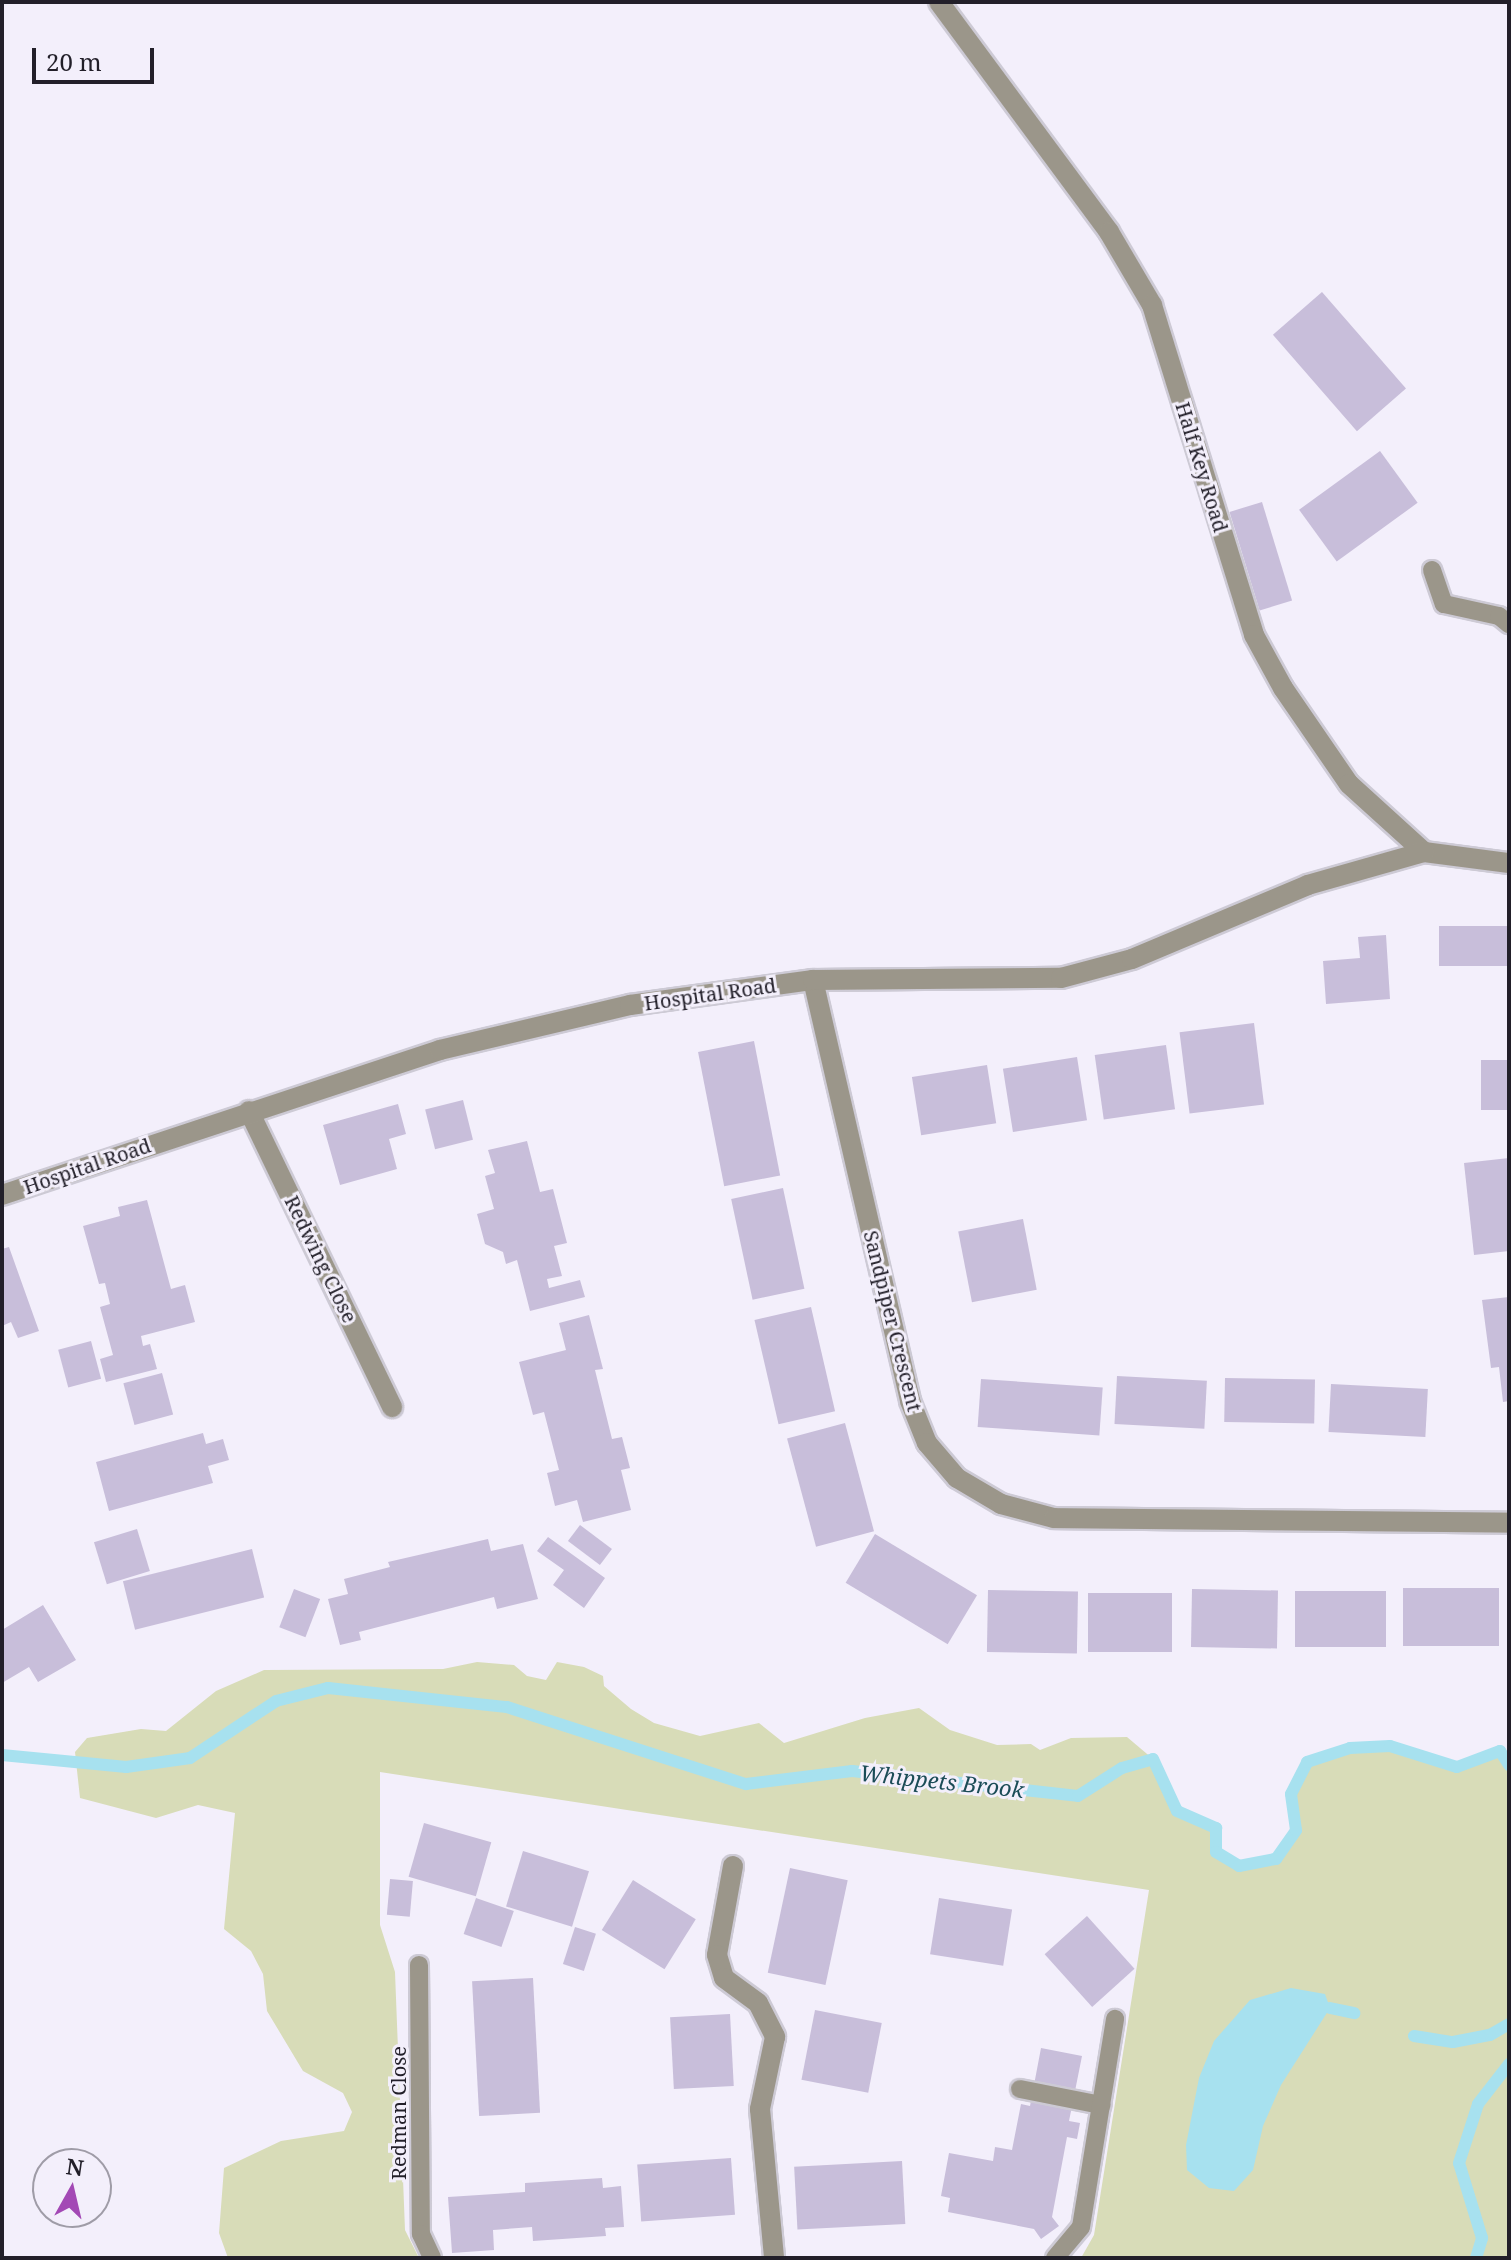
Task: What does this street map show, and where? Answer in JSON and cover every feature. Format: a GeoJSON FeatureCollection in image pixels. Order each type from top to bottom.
{"type":"FeatureCollection","features":[{"type":"Feature","properties":{"kind":"street","name":"Half Key Road"},"geometry":{"type":"LineString","coordinates":[[939,2],[1109,232],[1152,305],[1254,635],[1283,688],[1349,784],[1424,852]]}},
{"type":"Feature","properties":{"kind":"street"},"geometry":{"type":"LineString","coordinates":[[1424,852],[1509,863]]}},
{"type":"Feature","properties":{"kind":"street","name":"Hospital Road"},"geometry":{"type":"LineString","coordinates":[[2,1195],[440,1050],[630,1005],[813,980],[1061,978],[1132,959],[1308,885],[1424,852]]}},
{"type":"Feature","properties":{"kind":"street","name":"Sandpiper Crescent"},"geometry":{"type":"LineString","coordinates":[[813,980],[910,1401],[927,1443],[957,1478],[1001,1504],[1054,1518],[1509,1523]]}},
{"type":"Feature","properties":{"kind":"street","name":"Redwing Close"},"geometry":{"type":"LineString","coordinates":[[249,1111],[392,1407]]}},
{"type":"Feature","properties":{"kind":"street"},"geometry":{"type":"LineString","coordinates":[[733,1866],[717,1955],[724,1978],[758,2003],[775,2037],[760,2109],[774,2258]]}},
{"type":"Feature","properties":{"kind":"lane"},"geometry":{"type":"LineString","coordinates":[[1432,570],[1444,604],[1499,616],[1509,624]]}},
{"type":"Feature","properties":{"kind":"lane","name":"Redman Close"},"geometry":{"type":"LineString","coordinates":[[419,1965],[421,2234],[432,2258]]}},
{"type":"Feature","properties":{"kind":"lane"},"geometry":{"type":"LineString","coordinates":[[1055,2258],[1081,2227],[1115,2019]]}},
{"type":"Feature","properties":{"kind":"lane"},"geometry":{"type":"LineString","coordinates":[[1020,2089],[1101,2105]]}},
{"type":"Feature","properties":{"kind":"green space"},"geometry":{"type":"Polygon","coordinates":[[[477,1662],[514,1665],[527,1676],[546,1680],[557,1662],[584,1667],[603,1676],[604,1686],[631,1709],[654,1723],[700,1736],[759,1723],[784,1743],[865,1718],[919,1708],[950,1730],[997,1745],[1031,1744],[1040,1750],[1071,1738],[1127,1737],[1153,1759],[1177,1811],[1216,1828],[1217,1851],[1239,1866],[1276,1859],[1296,1831],[1291,1794],[1307,1762],[1350,1748],[1390,1746],[1457,1767],[1500,1751],[1509,1765],[1509,2258],[1081,2258],[1094,2235],[1149,1890],[380,1772],[380,1925],[395,1972],[405,2230],[419,2258],[228,2258],[219,2233],[224,2168],[281,2141],[344,2131],[352,2112],[343,2093],[303,2071],[267,2011],[263,1974],[251,1951],[224,1929],[235,1813],[198,1805],[156,1818],[80,1798],[75,1752],[87,1738],[141,1729],[166,1731],[216,1691],[264,1670],[443,1669],[477,1662]]]}},
{"type":"Feature","properties":{"kind":"water"},"geometry":{"type":"Polygon","coordinates":[[[1291,1988],[1325,1994],[1330,2008],[1281,2085],[1263,2126],[1253,2170],[1234,2191],[1209,2188],[1187,2170],[1186,2145],[1199,2078],[1214,2041],[1250,2000],[1291,1988]]]}},
{"type":"Feature","properties":{"kind":"building"},"geometry":{"type":"Polygon","coordinates":[[[1322,292],[1406,389],[1357,431],[1273,335],[1322,292]]]}},
{"type":"Feature","properties":{"kind":"building"},"geometry":{"type":"Polygon","coordinates":[[[1380,451],[1418,503],[1337,562],[1299,510],[1380,451]]]}},
{"type":"Feature","properties":{"kind":"building"},"geometry":{"type":"Polygon","coordinates":[[[1262,502],[1292,600],[1260,610],[1229,512],[1262,502]]]}},
{"type":"Feature","properties":{"kind":"building"},"geometry":{"type":"Polygon","coordinates":[[[1439,926],[1509,926],[1509,966],[1439,966],[1439,926]]]}},
{"type":"Feature","properties":{"kind":"building"},"geometry":{"type":"Polygon","coordinates":[[[1386,935],[1390,999],[1326,1004],[1323,961],[1360,958],[1358,937],[1386,935]]]}},
{"type":"Feature","properties":{"kind":"building"},"geometry":{"type":"Polygon","coordinates":[[[1254,1023],[1264,1104],[1190,1114],[1180,1032],[1254,1023]]]}},
{"type":"Feature","properties":{"kind":"building"},"geometry":{"type":"Polygon","coordinates":[[[754,1041],[780,1175],[724,1186],[698,1052],[754,1041]]]}},
{"type":"Feature","properties":{"kind":"building"},"geometry":{"type":"Polygon","coordinates":[[[1166,1045],[1175,1109],[1104,1119],[1095,1055],[1166,1045]]]}},
{"type":"Feature","properties":{"kind":"building"},"geometry":{"type":"Polygon","coordinates":[[[1077,1057],[1087,1120],[1013,1132],[1003,1069],[1077,1057]]]}},
{"type":"Feature","properties":{"kind":"building"},"geometry":{"type":"Polygon","coordinates":[[[1481,1060],[1509,1060],[1509,1110],[1481,1110],[1481,1060]]]}},
{"type":"Feature","properties":{"kind":"building"},"geometry":{"type":"Polygon","coordinates":[[[987,1065],[996,1123],[921,1135],[912,1077],[987,1065]]]}},
{"type":"Feature","properties":{"kind":"building"},"geometry":{"type":"Polygon","coordinates":[[[463,1100],[473,1140],[435,1149],[425,1109],[463,1100]]]}},
{"type":"Feature","properties":{"kind":"building"},"geometry":{"type":"Polygon","coordinates":[[[398,1104],[406,1134],[389,1139],[397,1169],[340,1185],[323,1125],[398,1104]]]}},
{"type":"Feature","properties":{"kind":"building"},"geometry":{"type":"Polygon","coordinates":[[[527,1141],[540,1192],[553,1189],[567,1243],[554,1246],[562,1276],[547,1279],[549,1288],[580,1280],[585,1297],[530,1311],[517,1260],[506,1264],[503,1252],[485,1244],[477,1214],[494,1209],[485,1176],[495,1173],[488,1150],[527,1141]]]}},
{"type":"Feature","properties":{"kind":"building"},"geometry":{"type":"Polygon","coordinates":[[[1509,1158],[1509,1251],[1474,1255],[1464,1163],[1509,1158]]]}},
{"type":"Feature","properties":{"kind":"building"},"geometry":{"type":"Polygon","coordinates":[[[783,1188],[804,1289],[753,1300],[731,1199],[783,1188]]]}},
{"type":"Feature","properties":{"kind":"building"},"geometry":{"type":"Polygon","coordinates":[[[147,1200],[171,1289],[185,1285],[195,1322],[141,1336],[143,1346],[150,1344],[157,1369],[106,1382],[100,1359],[113,1355],[100,1307],[110,1304],[105,1283],[99,1284],[83,1226],[120,1216],[118,1207],[147,1200]]]}},
{"type":"Feature","properties":{"kind":"building"},"geometry":{"type":"Polygon","coordinates":[[[1023,1219],[1037,1290],[972,1302],[958,1232],[1023,1219]]]}},
{"type":"Feature","properties":{"kind":"building"},"geometry":{"type":"Polygon","coordinates":[[[9,1247],[39,1331],[18,1338],[11,1322],[2,1326],[2,1249],[9,1247]]]}},
{"type":"Feature","properties":{"kind":"building"},"geometry":{"type":"Polygon","coordinates":[[[1509,1297],[1509,1401],[1503,1402],[1499,1367],[1491,1368],[1482,1300],[1509,1297]]]}},
{"type":"Feature","properties":{"kind":"building"},"geometry":{"type":"Polygon","coordinates":[[[811,1307],[835,1411],[779,1424],[754,1320],[811,1307]]]}},
{"type":"Feature","properties":{"kind":"building"},"geometry":{"type":"Polygon","coordinates":[[[589,1315],[603,1369],[595,1370],[612,1439],[622,1437],[630,1468],[621,1470],[631,1510],[583,1522],[577,1500],[555,1506],[547,1473],[559,1470],[544,1412],[533,1415],[519,1362],[566,1350],[559,1323],[589,1315]]]}},
{"type":"Feature","properties":{"kind":"building"},"geometry":{"type":"Polygon","coordinates":[[[91,1341],[101,1379],[68,1387],[58,1350],[91,1341]]]}},
{"type":"Feature","properties":{"kind":"building"},"geometry":{"type":"Polygon","coordinates":[[[162,1373],[173,1415],[134,1425],[123,1383],[162,1373]]]}},
{"type":"Feature","properties":{"kind":"building"},"geometry":{"type":"Polygon","coordinates":[[[1117,1376],[1207,1381],[1204,1429],[1114,1424],[1117,1376]]]}},
{"type":"Feature","properties":{"kind":"building"},"geometry":{"type":"Polygon","coordinates":[[[1225,1378],[1315,1380],[1314,1424],[1224,1422],[1225,1378]]]}},
{"type":"Feature","properties":{"kind":"building"},"geometry":{"type":"Polygon","coordinates":[[[981,1379],[1103,1388],[1099,1435],[978,1427],[981,1379]]]}},
{"type":"Feature","properties":{"kind":"building"},"geometry":{"type":"Polygon","coordinates":[[[1331,1384],[1428,1389],[1425,1437],[1328,1432],[1331,1384]]]}},
{"type":"Feature","properties":{"kind":"building"},"geometry":{"type":"Polygon","coordinates":[[[845,1423],[874,1531],[816,1547],[787,1439],[845,1423]]]}},
{"type":"Feature","properties":{"kind":"building"},"geometry":{"type":"Polygon","coordinates":[[[203,1433],[206,1444],[223,1439],[229,1460],[208,1466],[213,1483],[109,1511],[96,1462],[203,1433]]]}},
{"type":"Feature","properties":{"kind":"building"},"geometry":{"type":"Polygon","coordinates":[[[580,1525],[612,1549],[600,1565],[568,1541],[580,1525]]]}},
{"type":"Feature","properties":{"kind":"building"},"geometry":{"type":"Polygon","coordinates":[[[137,1529],[150,1571],[107,1584],[94,1542],[137,1529]]]}},
{"type":"Feature","properties":{"kind":"building"},"geometry":{"type":"Polygon","coordinates":[[[875,1534],[977,1595],[948,1644],[846,1583],[875,1534]]]}},
{"type":"Feature","properties":{"kind":"building"},"geometry":{"type":"Polygon","coordinates":[[[548,1537],[605,1578],[584,1608],[553,1585],[564,1570],[537,1551],[548,1537]]]}},
{"type":"Feature","properties":{"kind":"building"},"geometry":{"type":"Polygon","coordinates":[[[488,1539],[491,1551],[523,1544],[538,1599],[497,1609],[494,1597],[359,1632],[361,1640],[340,1645],[328,1599],[348,1594],[344,1579],[390,1567],[388,1562],[488,1539]]]}},
{"type":"Feature","properties":{"kind":"building"},"geometry":{"type":"Polygon","coordinates":[[[252,1549],[264,1598],[135,1630],[123,1581],[252,1549]]]}},
{"type":"Feature","properties":{"kind":"building"},"geometry":{"type":"Polygon","coordinates":[[[1403,1588],[1499,1588],[1499,1646],[1403,1646],[1403,1588]]]}},
{"type":"Feature","properties":{"kind":"building"},"geometry":{"type":"Polygon","coordinates":[[[294,1589],[320,1599],[305,1637],[279,1627],[294,1589]]]}},
{"type":"Feature","properties":{"kind":"building"},"geometry":{"type":"Polygon","coordinates":[[[1192,1589],[1278,1591],[1277,1648],[1191,1647],[1192,1589]]]}},
{"type":"Feature","properties":{"kind":"building"},"geometry":{"type":"Polygon","coordinates":[[[988,1590],[1078,1592],[1077,1654],[987,1652],[988,1590]]]}},
{"type":"Feature","properties":{"kind":"building"},"geometry":{"type":"Polygon","coordinates":[[[1295,1591],[1386,1591],[1386,1647],[1295,1647],[1295,1591]]]}},
{"type":"Feature","properties":{"kind":"building"},"geometry":{"type":"Polygon","coordinates":[[[1088,1593],[1172,1593],[1172,1652],[1088,1652],[1088,1593]]]}},
{"type":"Feature","properties":{"kind":"building"},"geometry":{"type":"Polygon","coordinates":[[[43,1605],[76,1660],[38,1682],[29,1667],[2,1683],[2,1630],[43,1605]]]}},
{"type":"Feature","properties":{"kind":"building"},"geometry":{"type":"Polygon","coordinates":[[[424,1823],[491,1842],[476,1896],[409,1877],[424,1823]]]}},
{"type":"Feature","properties":{"kind":"building"},"geometry":{"type":"Polygon","coordinates":[[[523,1851],[589,1871],[572,1927],[506,1906],[523,1851]]]}},
{"type":"Feature","properties":{"kind":"building"},"geometry":{"type":"Polygon","coordinates":[[[790,1868],[848,1880],[825,1985],[768,1973],[790,1868]]]}},
{"type":"Feature","properties":{"kind":"building"},"geometry":{"type":"Polygon","coordinates":[[[390,1879],[413,1881],[410,1917],[387,1915],[390,1879]]]}},
{"type":"Feature","properties":{"kind":"building"},"geometry":{"type":"Polygon","coordinates":[[[633,1880],[696,1919],[664,1969],[602,1930],[633,1880]]]}},
{"type":"Feature","properties":{"kind":"building"},"geometry":{"type":"Polygon","coordinates":[[[476,1898],[514,1911],[501,1947],[464,1934],[476,1898]]]}},
{"type":"Feature","properties":{"kind":"building"},"geometry":{"type":"Polygon","coordinates":[[[939,1898],[1012,1910],[1003,1966],[930,1954],[939,1898]]]}},
{"type":"Feature","properties":{"kind":"building"},"geometry":{"type":"Polygon","coordinates":[[[1087,1916],[1135,1969],[1092,2007],[1045,1954],[1087,1916]]]}},
{"type":"Feature","properties":{"kind":"building"},"geometry":{"type":"Polygon","coordinates":[[[575,1927],[596,1934],[584,1971],[563,1964],[575,1927]]]}},
{"type":"Feature","properties":{"kind":"building"},"geometry":{"type":"Polygon","coordinates":[[[533,1978],[540,2113],[479,2116],[472,1981],[533,1978]]]}},
{"type":"Feature","properties":{"kind":"building"},"geometry":{"type":"Polygon","coordinates":[[[815,2010],[882,2023],[868,2093],[801,2080],[815,2010]]]}},
{"type":"Feature","properties":{"kind":"building"},"geometry":{"type":"Polygon","coordinates":[[[730,2014],[734,2086],[674,2089],[670,2017],[730,2014]]]}},
{"type":"Feature","properties":{"kind":"building"},"geometry":{"type":"Polygon","coordinates":[[[1041,2048],[1082,2056],[1069,2121],[1080,2123],[1077,2139],[1067,2137],[1052,2217],[1059,2226],[1041,2239],[1034,2229],[948,2212],[950,2198],[941,2196],[949,2153],[993,2161],[995,2147],[1012,2150],[1021,2104],[1030,2106],[1041,2048]]]}},
{"type":"Feature","properties":{"kind":"building"},"geometry":{"type":"Polygon","coordinates":[[[731,2158],[735,2215],[641,2221],[637,2165],[731,2158]]]}},
{"type":"Feature","properties":{"kind":"building"},"geometry":{"type":"Polygon","coordinates":[[[902,2161],[905,2224],[797,2230],[794,2167],[902,2161]]]}},
{"type":"Feature","properties":{"kind":"building"},"geometry":{"type":"Polygon","coordinates":[[[602,2178],[603,2188],[621,2186],[624,2227],[605,2228],[606,2236],[533,2241],[532,2227],[493,2230],[494,2250],[452,2253],[448,2197],[525,2192],[525,2183],[602,2178]]]}},
{"type":"Feature","properties":{"kind":"waterway","name":"Whippets Brook"},"geometry":{"type":"LineString","coordinates":[[2,1755],[126,1767],[190,1758],[276,1701],[328,1688],[507,1707],[746,1784],[852,1771],[1078,1796],[1122,1768],[1153,1759],[1177,1811],[1216,1828],[1216,1852],[1239,1866],[1276,1859],[1296,1830],[1291,1794],[1307,1762],[1350,1748],[1390,1746],[1457,1767],[1500,1751],[1509,1765]]}},
{"type":"Feature","properties":{"kind":"waterway"},"geometry":{"type":"LineString","coordinates":[[1330,2008],[1354,2013]]}},
{"type":"Feature","properties":{"kind":"waterway"},"geometry":{"type":"LineString","coordinates":[[1414,2036],[1453,2042],[1490,2035],[1509,2024]]}},
{"type":"Feature","properties":{"kind":"waterway"},"geometry":{"type":"LineString","coordinates":[[1476,2258],[1482,2238],[1459,2163],[1478,2104],[1509,2064]]}}]}
